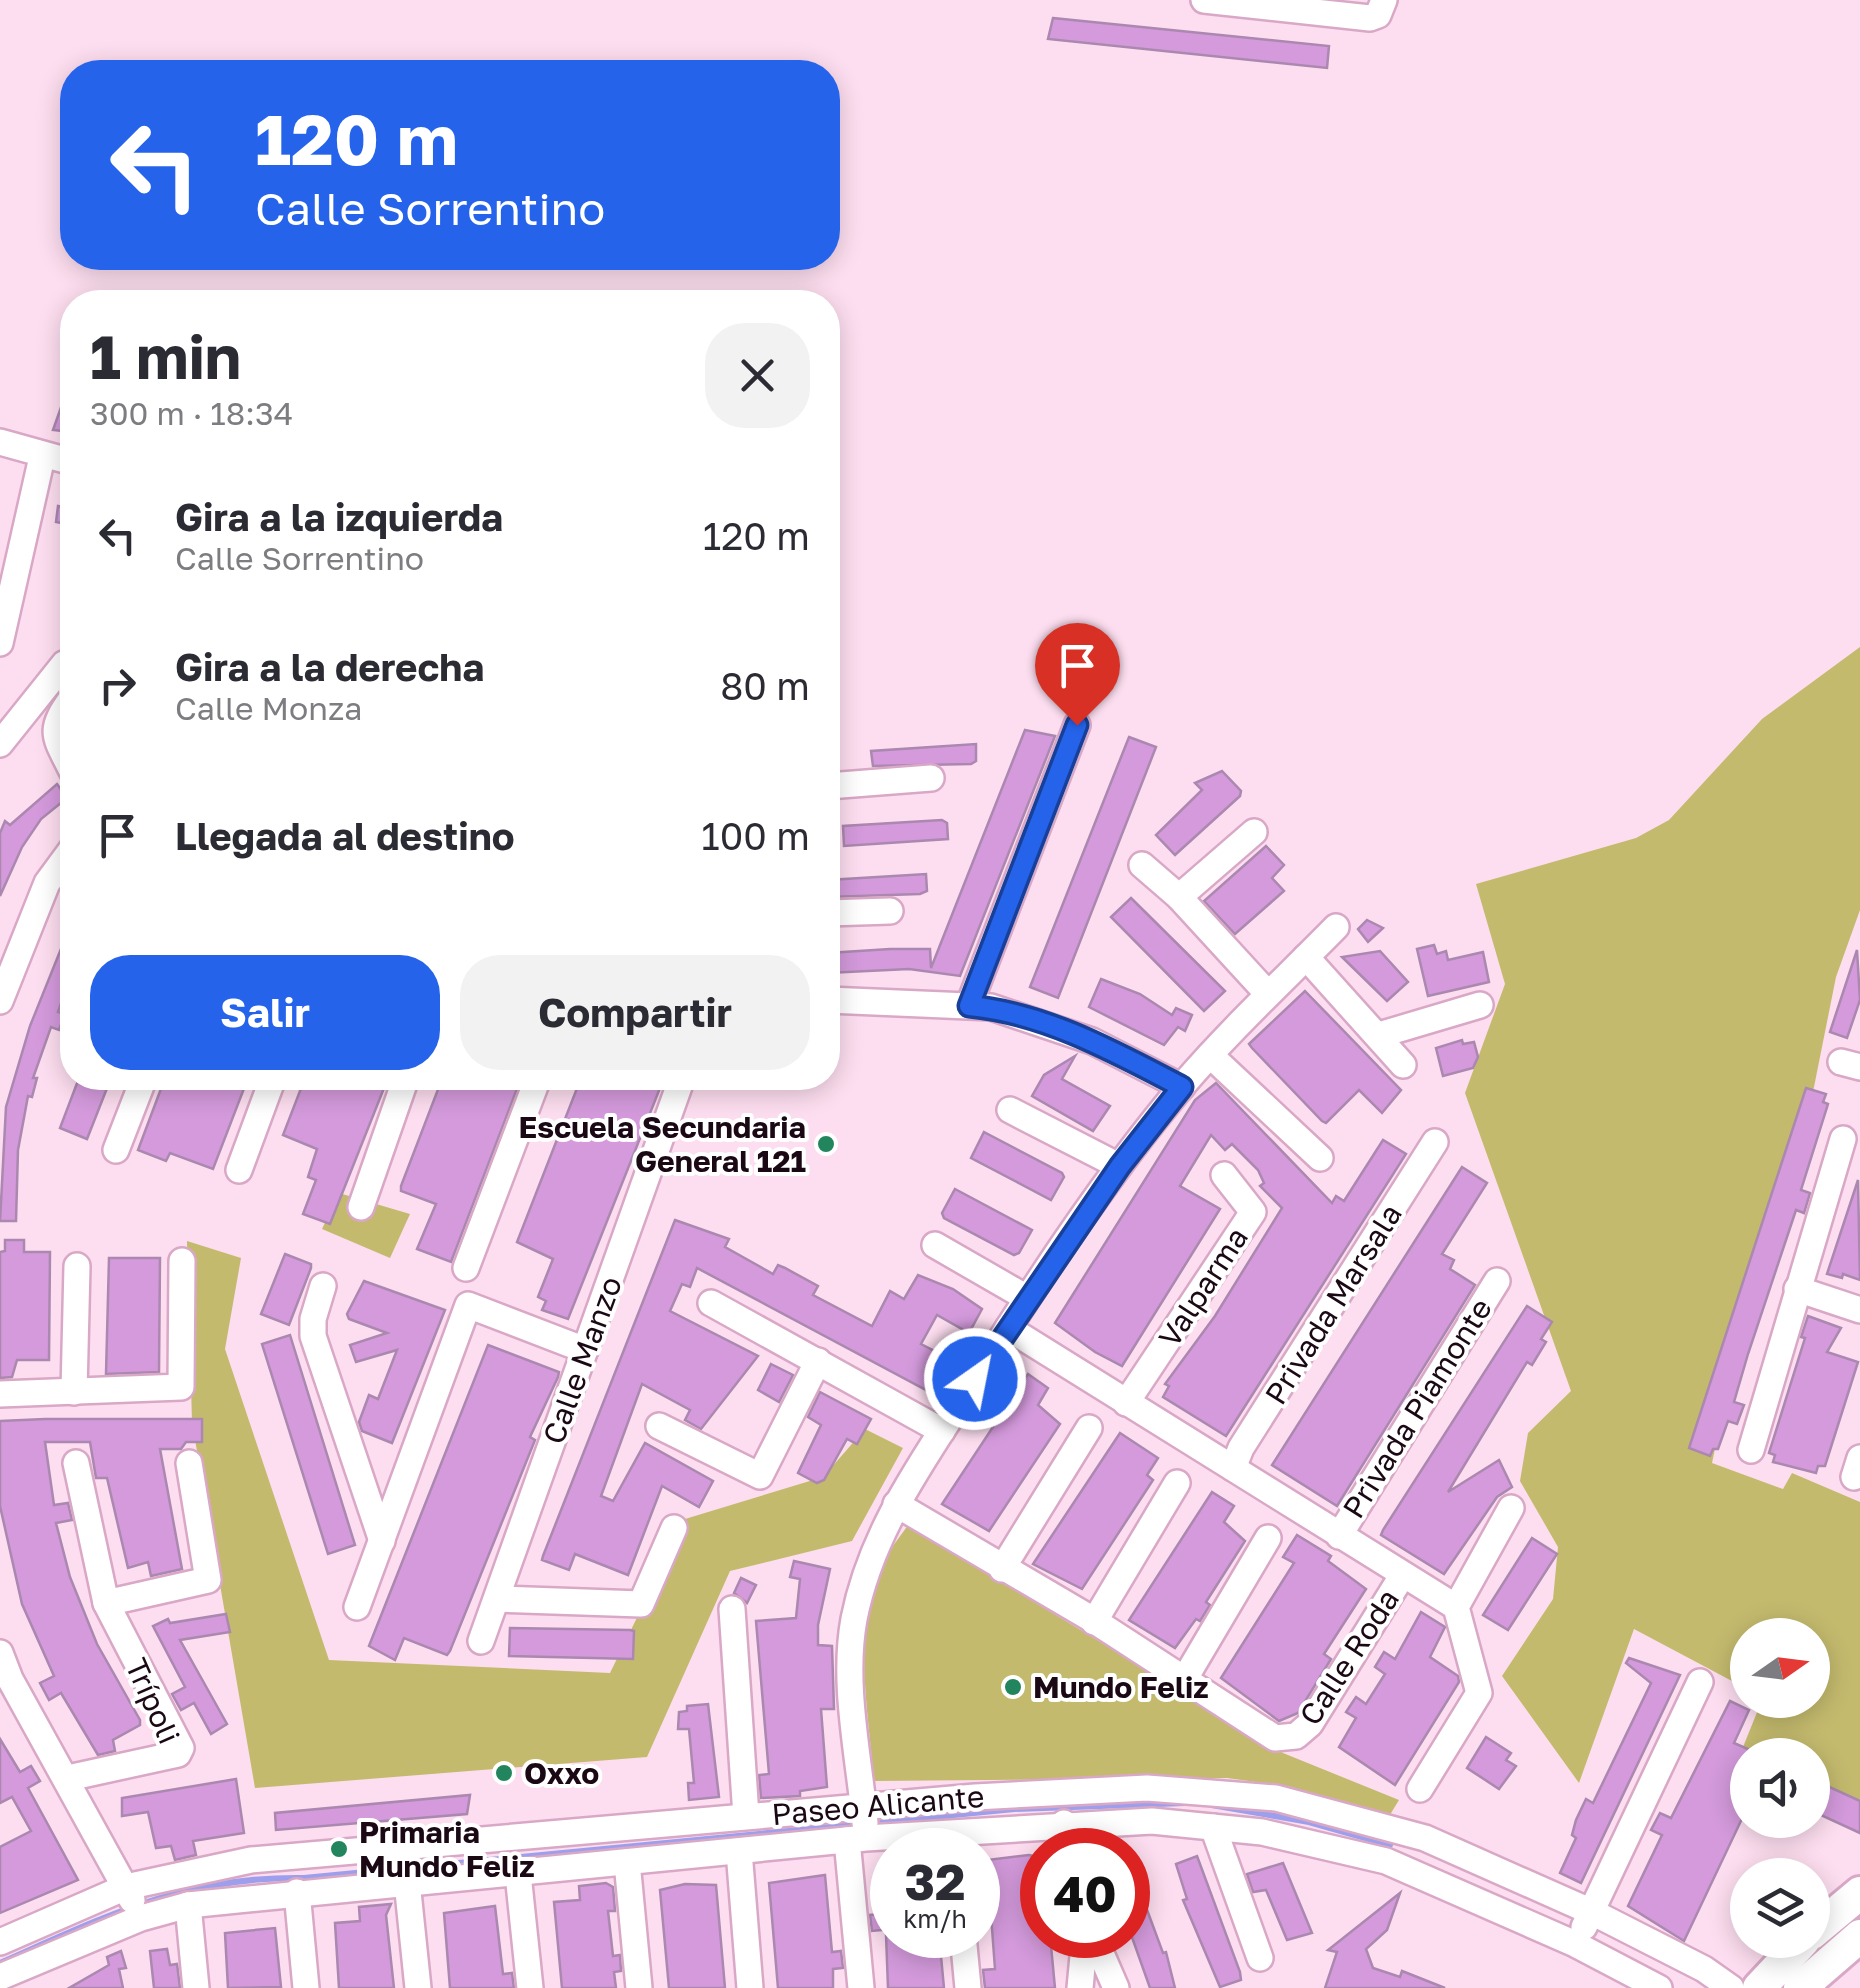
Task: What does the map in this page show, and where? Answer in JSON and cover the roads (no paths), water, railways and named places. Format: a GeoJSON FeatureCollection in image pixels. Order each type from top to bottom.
{"type":"FeatureCollection","features":[{"type":"Feature","properties":{"kind":"main road"},"geometry":{"type":"LineString","coordinates":[[1830,1917],[1860,1893]]}},
{"type":"Feature","properties":{"kind":"main road"},"geometry":{"type":"LineString","coordinates":[[1800,1988],[1860,1936]]}},
{"type":"Feature","properties":{"kind":"main road"},"geometry":{"type":"LineString","coordinates":[[1759,1988],[1787,1958]]}},
{"type":"Feature","properties":{"kind":"street"},"geometry":{"type":"LineString","coordinates":[[1204,0],[1381,8]]}},
{"type":"Feature","properties":{"kind":"street"},"geometry":{"type":"LineString","coordinates":[[0,442],[60,460]]}},
{"type":"Feature","properties":{"kind":"street"},"geometry":{"type":"LineString","coordinates":[[0,643],[42,457]]}},
{"type":"Feature","properties":{"kind":"street"},"geometry":{"type":"LineString","coordinates":[[0,744],[60,669]]}},
{"type":"Feature","properties":{"kind":"street"},"geometry":{"type":"LineString","coordinates":[[60,714],[54,734],[60,746]]}},
{"type":"Feature","properties":{"kind":"street"},"geometry":{"type":"LineString","coordinates":[[969,1006],[1077,725]]}},
{"type":"Feature","properties":{"kind":"street"},"geometry":{"type":"LineString","coordinates":[[840,785],[931,778]]}},
{"type":"Feature","properties":{"kind":"street"},"geometry":{"type":"LineString","coordinates":[[1179,897],[1254,832]]}},
{"type":"Feature","properties":{"kind":"street"},"geometry":{"type":"LineString","coordinates":[[0,1000],[46,883],[60,864]]}},
{"type":"Feature","properties":{"kind":"street"},"geometry":{"type":"LineString","coordinates":[[1142,866],[1179,897],[1268,994]]}},
{"type":"Feature","properties":{"kind":"street"},"geometry":{"type":"LineString","coordinates":[[840,913],[890,911]]}},
{"type":"Feature","properties":{"kind":"street"},"geometry":{"type":"LineString","coordinates":[[861,1988],[856,1839],[864,1806],[851,1674],[854,1622],[872,1554],[896,1504],[942,1430],[1027,1298],[1120,1166],[1210,1054],[1336,927]]}},
{"type":"Feature","properties":{"kind":"street"},"geometry":{"type":"LineString","coordinates":[[1306,957],[1403,1065]]}},
{"type":"Feature","properties":{"kind":"street"},"geometry":{"type":"LineString","coordinates":[[840,1001],[969,1006],[1031,1018],[1092,1041],[1182,1087]]}},
{"type":"Feature","properties":{"kind":"street"},"geometry":{"type":"LineString","coordinates":[[1379,1035],[1480,1005]]}},
{"type":"Feature","properties":{"kind":"street"},"geometry":{"type":"LineString","coordinates":[[1210,1054],[1320,1158]]}},
{"type":"Feature","properties":{"kind":"street"},"geometry":{"type":"LineString","coordinates":[[116,1150],[139,1090]]}},
{"type":"Feature","properties":{"kind":"street"},"geometry":{"type":"LineString","coordinates":[[239,1170],[269,1090]]}},
{"type":"Feature","properties":{"kind":"street"},"geometry":{"type":"LineString","coordinates":[[361,1207],[402,1090]]}},
{"type":"Feature","properties":{"kind":"street"},"geometry":{"type":"LineString","coordinates":[[466,1268],[533,1090]]}},
{"type":"Feature","properties":{"kind":"street","name":"Calle Manzo"},"geometry":{"type":"LineString","coordinates":[[481,1641],[678,1090]]}},
{"type":"Feature","properties":{"kind":"street"},"geometry":{"type":"LineString","coordinates":[[1010,1110],[1120,1166]]}},
{"type":"Feature","properties":{"kind":"street"},"geometry":{"type":"LineString","coordinates":[[1751,1450],[1843,1139]]}},
{"type":"Feature","properties":{"kind":"street","name":"Privada Marsala"},"geometry":{"type":"LineString","coordinates":[[1233,1468],[1435,1142]]}},
{"type":"Feature","properties":{"kind":"street","name":"Valparma"},"geometry":{"type":"LineString","coordinates":[[1126,1403],[1252,1212],[1224,1174]]}},
{"type":"Feature","properties":{"kind":"street"},"geometry":{"type":"LineString","coordinates":[[935,1245],[1027,1298]]}},
{"type":"Feature","properties":{"kind":"street"},"geometry":{"type":"LineString","coordinates":[[0,1394],[181,1387],[182,1261]]}},
{"type":"Feature","properties":{"kind":"street"},"geometry":{"type":"LineString","coordinates":[[74,1392],[76,1266]]}},
{"type":"Feature","properties":{"kind":"street","name":"Privada Piamonte"},"geometry":{"type":"LineString","coordinates":[[1339,1536],[1497,1281]]}},
{"type":"Feature","properties":{"kind":"street"},"geometry":{"type":"LineString","coordinates":[[323,1286],[313,1319],[313,1336],[382,1542]]}},
{"type":"Feature","properties":{"kind":"street"},"geometry":{"type":"LineString","coordinates":[[1797,1289],[1860,1310]]}},
{"type":"Feature","properties":{"kind":"street"},"geometry":{"type":"LineString","coordinates":[[710,1303],[942,1430]]}},
{"type":"Feature","properties":{"kind":"street"},"geometry":{"type":"LineString","coordinates":[[357,1607],[468,1305],[585,1350]]}},
{"type":"Feature","properties":{"kind":"street","name":"Calle Roda"},"geometry":{"type":"LineString","coordinates":[[896,1504],[1094,1622],[1275,1738],[1296,1736],[1310,1724],[1402,1576],[1008,1328]]}},
{"type":"Feature","properties":{"kind":"street"},"geometry":{"type":"LineString","coordinates":[[659,1426],[760,1476],[818,1362]]}},
{"type":"Feature","properties":{"kind":"street"},"geometry":{"type":"LineString","coordinates":[[1002,1568],[1089,1428]]}},
{"type":"Feature","properties":{"kind":"street","name":"Trípoli"},"geometry":{"type":"LineString","coordinates":[[68,1778],[181,1751],[106,1603],[76,1463]]}},
{"type":"Feature","properties":{"kind":"street"},"geometry":{"type":"LineString","coordinates":[[106,1603],[208,1580],[189,1463]]}},
{"type":"Feature","properties":{"kind":"street"},"geometry":{"type":"LineString","coordinates":[[1094,1622],[1177,1483]]}},
{"type":"Feature","properties":{"kind":"street"},"geometry":{"type":"LineString","coordinates":[[1456,1607],[1511,1508]]}},
{"type":"Feature","properties":{"kind":"street"},"geometry":{"type":"LineString","coordinates":[[497,1599],[641,1604],[674,1528]]}},
{"type":"Feature","properties":{"kind":"street"},"geometry":{"type":"LineString","coordinates":[[1184,1680],[1268,1538]]}},
{"type":"Feature","properties":{"kind":"street"},"geometry":{"type":"LineString","coordinates":[[1402,1576],[1456,1607],[1480,1686],[1420,1788]]}},
{"type":"Feature","properties":{"kind":"street"},"geometry":{"type":"LineString","coordinates":[[732,1609],[746,1816]]}},
{"type":"Feature","properties":{"kind":"street"},"geometry":{"type":"LineString","coordinates":[[0,1653],[10,1680],[68,1778],[141,1918]]}},
{"type":"Feature","properties":{"kind":"street"},"geometry":{"type":"LineString","coordinates":[[1572,1943],[1594,1913],[1700,1682]]}},
{"type":"Feature","properties":{"kind":"street","name":"Paseo Alicante"},"geometry":{"type":"LineString","coordinates":[[0,1942],[126,1887],[252,1860],[864,1806],[1147,1788],[1276,1798],[1424,1838],[1594,1913],[1704,1968],[1732,1988]]}},
{"type":"Feature","properties":{"kind":"street","name":"Paseo Alicante"},"geometry":{"type":"LineString","coordinates":[[1000,1834],[1064,1823],[1152,1821],[1314,1842],[1414,1871],[1572,1943],[1659,1988]]}},
{"type":"Feature","properties":{"kind":"street"},"geometry":{"type":"LineString","coordinates":[[1064,1823],[1065,1828]]}},
{"type":"Feature","properties":{"kind":"street"},"geometry":{"type":"LineString","coordinates":[[1214,1827],[1260,1958]]}},
{"type":"Feature","properties":{"kind":"street"},"geometry":{"type":"LineString","coordinates":[[1414,1871],[1424,1838]]}},
{"type":"Feature","properties":{"kind":"street","name":"Paseo Alicante"},"geometry":{"type":"LineString","coordinates":[[8,1979],[141,1918],[188,1906],[297,1892],[870,1839]]}},
{"type":"Feature","properties":{"kind":"street"},"geometry":{"type":"LineString","coordinates":[[739,1850],[750,1988]]}},
{"type":"Feature","properties":{"kind":"street"},"geometry":{"type":"LineString","coordinates":[[627,1862],[639,1988]]}},
{"type":"Feature","properties":{"kind":"street"},"geometry":{"type":"LineString","coordinates":[[518,1874],[530,1988]]}},
{"type":"Feature","properties":{"kind":"street"},"geometry":{"type":"LineString","coordinates":[[407,1882],[418,1988]]}},
{"type":"Feature","properties":{"kind":"street"},"geometry":{"type":"LineString","coordinates":[[297,1892],[306,1988]]}},
{"type":"Feature","properties":{"kind":"street"},"geometry":{"type":"LineString","coordinates":[[188,1906],[196,1988]]}},
{"type":"Feature","properties":{"kind":"street"},"geometry":{"type":"LineString","coordinates":[[965,1958],[968,1988]]}},
{"type":"Feature","properties":{"kind":"street"},"geometry":{"type":"LineString","coordinates":[[1080,1988],[1083,1958]]}},
{"type":"Feature","properties":{"kind":"street"},"geometry":{"type":"LineString","coordinates":[[1103,1958],[1116,1988]]}},
{"type":"Feature","properties":{"kind":"waterway"},"geometry":{"type":"LineString","coordinates":[[873,1823],[1014,1809],[1185,1803]]}},
{"type":"Feature","properties":{"kind":"waterway"},"geometry":{"type":"LineString","coordinates":[[1212,1805],[1309,1822],[1390,1845]]}},
{"type":"Feature","properties":{"kind":"waterway"},"geometry":{"type":"LineString","coordinates":[[0,1963],[147,1902],[221,1884],[861,1824]]}},
{"type":"Feature","properties":{"kind":"place","name":"Escuela Secundaria General 121"},"geometry":{"type":"Point","coordinates":[826,1144]}},
{"type":"Feature","properties":{"kind":"place","name":"Mundo Feliz"},"geometry":{"type":"Point","coordinates":[1013,1687]}},
{"type":"Feature","properties":{"kind":"place","name":"Oxxo"},"geometry":{"type":"Point","coordinates":[504,1773]}},
{"type":"Feature","properties":{"kind":"place","name":"Primaria Mundo Feliz"},"geometry":{"type":"Point","coordinates":[339,1849]}}]}
